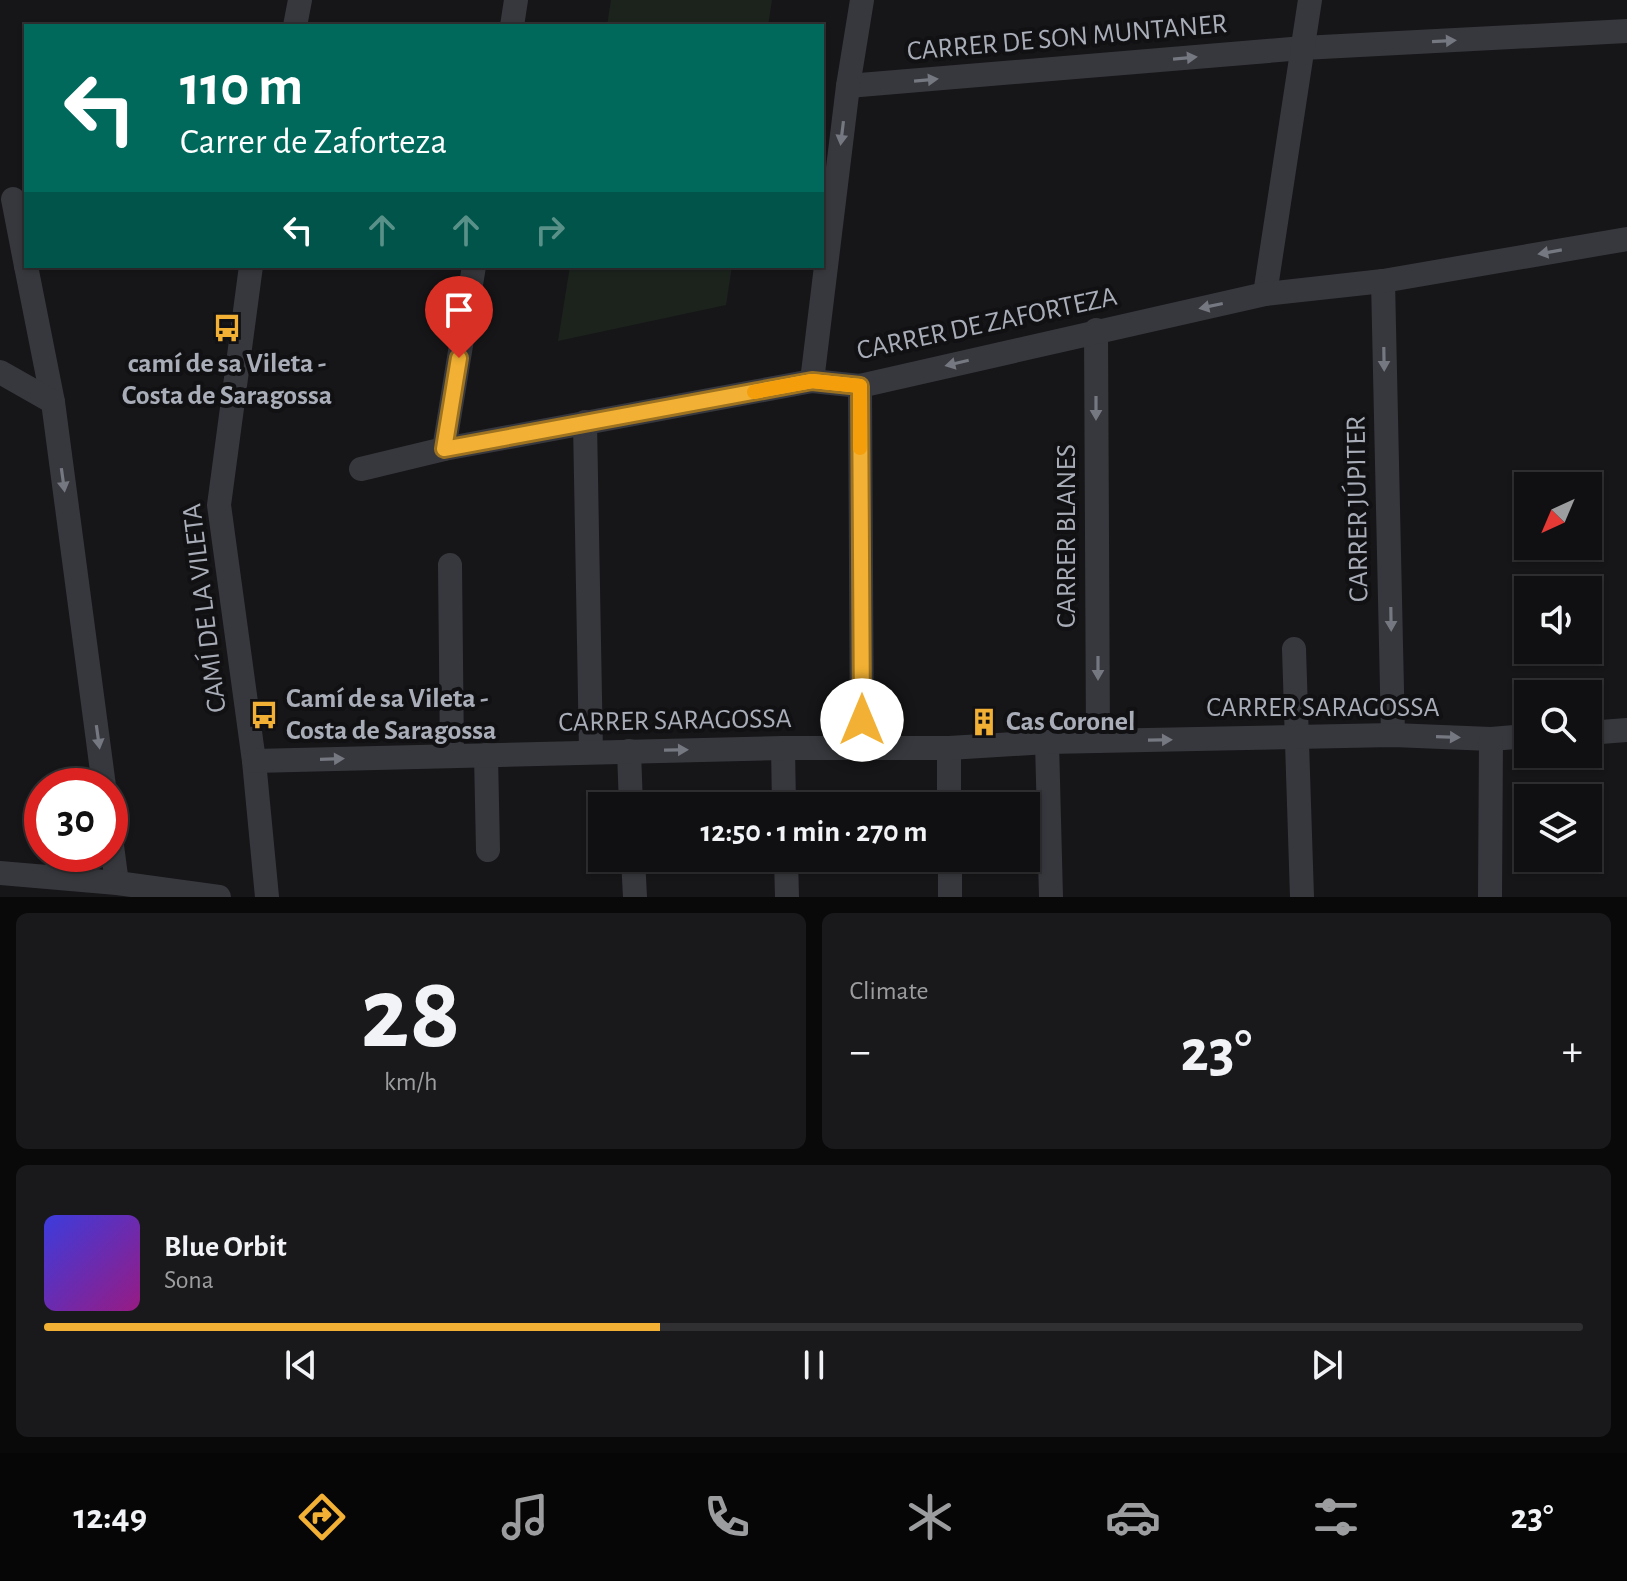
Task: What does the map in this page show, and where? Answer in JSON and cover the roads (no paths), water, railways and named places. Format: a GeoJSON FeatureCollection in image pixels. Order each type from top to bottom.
{"type":"FeatureCollection","features":[{"type":"Feature","properties":{"kind":"street"},"geometry":{"type":"LineString","coordinates":[[295,24],[300,0]]}},
{"type":"Feature","properties":{"kind":"street"},"geometry":{"type":"LineString","coordinates":[[512,24],[516,0]]}},
{"type":"Feature","properties":{"kind":"street"},"geometry":{"type":"LineString","coordinates":[[812,381],[848,86],[862,0]]}},
{"type":"Feature","properties":{"kind":"street"},"geometry":{"type":"LineString","coordinates":[[1265,294],[1310,0]]}},
{"type":"Feature","properties":{"kind":"street","name":"CARRER DE SON MUNTANER"},"geometry":{"type":"LineString","coordinates":[[848,86],[1303,48],[1627,31]]}},
{"type":"Feature","properties":{"kind":"street"},"geometry":{"type":"LineString","coordinates":[[13,199],[24,256]]}},
{"type":"Feature","properties":{"kind":"street","name":"CARRER DE ZAFORTEZA"},"geometry":{"type":"LineString","coordinates":[[361,469],[444,449],[812,381],[860,386],[1265,294],[1383,281],[1627,239]]}},
{"type":"Feature","properties":{"kind":"street"},"geometry":{"type":"LineString","coordinates":[[26,268],[53,402],[102,768]]}},
{"type":"Feature","properties":{"kind":"street","name":"CAMÍ DE LA VILETA"},"geometry":{"type":"LineString","coordinates":[[251,268],[219,505],[254,761],[267,897]]}},
{"type":"Feature","properties":{"kind":"street"},"geometry":{"type":"LineString","coordinates":[[444,449],[474,268]]}},
{"type":"Feature","properties":{"kind":"street","name":"CARRER JÚPITER"},"geometry":{"type":"LineString","coordinates":[[1383,281],[1393,735]]}},
{"type":"Feature","properties":{"kind":"street","name":"CARRER BLANES"},"geometry":{"type":"LineString","coordinates":[[1096,330],[1098,741]]}},
{"type":"Feature","properties":{"kind":"street"},"geometry":{"type":"LineString","coordinates":[[0,372],[53,402]]}},
{"type":"Feature","properties":{"kind":"street"},"geometry":{"type":"LineString","coordinates":[[860,386],[862,750]]}},
{"type":"Feature","properties":{"kind":"street"},"geometry":{"type":"LineString","coordinates":[[585,422],[591,752]]}},
{"type":"Feature","properties":{"kind":"street"},"geometry":{"type":"LineString","coordinates":[[450,565],[452,756]]}},
{"type":"Feature","properties":{"kind":"street"},"geometry":{"type":"LineString","coordinates":[[1294,649],[1302,897]]}},
{"type":"Feature","properties":{"kind":"street"},"geometry":{"type":"LineString","coordinates":[[1602,732],[1627,730]]}},
{"type":"Feature","properties":{"kind":"street","name":"CARRER SARAGOSSA"},"geometry":{"type":"LineString","coordinates":[[254,761],[783,748],[862,750],[1047,742],[1393,735],[1514,737]]}},
{"type":"Feature","properties":{"kind":"street"},"geometry":{"type":"LineString","coordinates":[[1490,897],[1491,739]]}},
{"type":"Feature","properties":{"kind":"street"},"geometry":{"type":"LineString","coordinates":[[1047,742],[1051,897]]}},
{"type":"Feature","properties":{"kind":"street"},"geometry":{"type":"LineString","coordinates":[[783,748],[784,792]]}},
{"type":"Feature","properties":{"kind":"street"},"geometry":{"type":"LineString","coordinates":[[949,748],[949,792]]}},
{"type":"Feature","properties":{"kind":"street"},"geometry":{"type":"LineString","coordinates":[[629,751],[630,792]]}},
{"type":"Feature","properties":{"kind":"street"},"geometry":{"type":"LineString","coordinates":[[486,755],[488,850]]}},
{"type":"Feature","properties":{"kind":"street"},"geometry":{"type":"LineString","coordinates":[[116,872],[117,883]]}},
{"type":"Feature","properties":{"kind":"street"},"geometry":{"type":"LineString","coordinates":[[634,872],[635,897]]}},
{"type":"Feature","properties":{"kind":"street"},"geometry":{"type":"LineString","coordinates":[[786,872],[787,897]]}},
{"type":"Feature","properties":{"kind":"street"},"geometry":{"type":"LineString","coordinates":[[950,872],[950,897]]}},
{"type":"Feature","properties":{"kind":"street"},"geometry":{"type":"LineString","coordinates":[[0,873],[117,883],[219,897]]}},
{"type":"Feature","properties":{"kind":"place","name":"camí de sa Vileta - Costa de Saragossa"},"geometry":{"type":"Point","coordinates":[227,328]}},
{"type":"Feature","properties":{"kind":"place","name":"Camí de sa Vileta - Costa de Saragossa"},"geometry":{"type":"Point","coordinates":[264,715]}},
{"type":"Feature","properties":{"kind":"place","name":"Cas Coronel"},"geometry":{"type":"Point","coordinates":[984,722]}}]}
